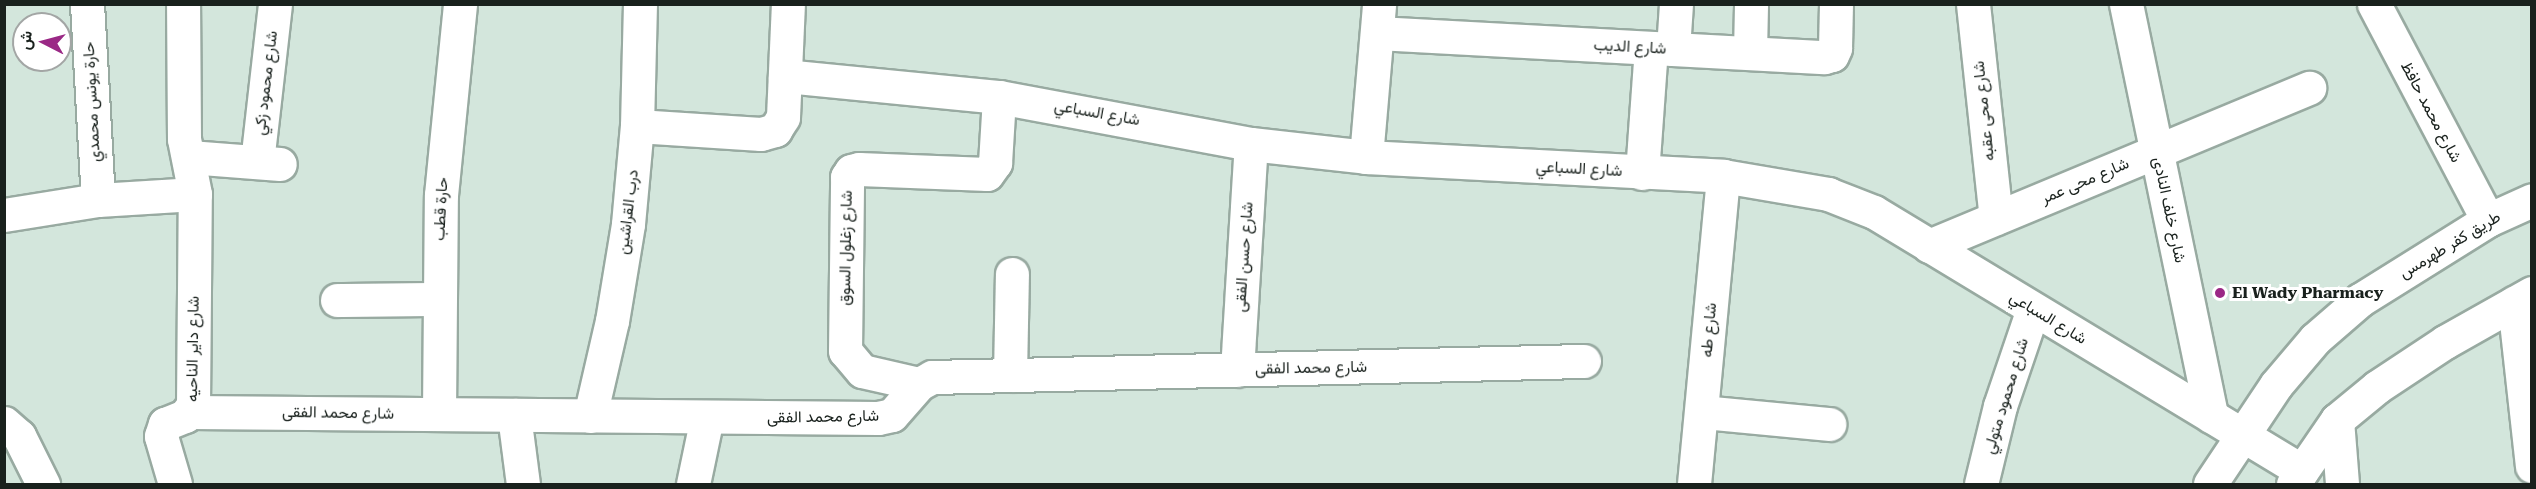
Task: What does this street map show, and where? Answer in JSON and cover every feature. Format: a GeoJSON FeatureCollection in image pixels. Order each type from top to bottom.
{"type":"FeatureCollection","features":[{"type":"Feature","properties":{"kind":"street","name":"حارة يونس محمدي"},"geometry":{"type":"LineString","coordinates":[[87,4],[98,200]]}},
{"type":"Feature","properties":{"kind":"street","name":"شارع داير الناحيه"},"geometry":{"type":"LineString","coordinates":[[175,484],[161,436],[165,424],[191,412],[195,194],[184,139],[183,4]]}},
{"type":"Feature","properties":{"kind":"street","name":"شارع محمود زكي"},"geometry":{"type":"LineString","coordinates":[[189,157],[268,163],[275,4]]}},
{"type":"Feature","properties":{"kind":"street","name":"حارة قطب"},"geometry":{"type":"LineString","coordinates":[[439,414],[437,298],[441,195],[460,4]]}},
{"type":"Feature","properties":{"kind":"street","name":"درب القراشين"},"geometry":{"type":"LineString","coordinates":[[590,416],[614,310],[637,126],[640,4]]}},
{"type":"Feature","properties":{"kind":"street"},"geometry":{"type":"LineString","coordinates":[[637,126],[761,134],[775,130],[783,117],[788,4]]}},
{"type":"Feature","properties":{"kind":"street"},"geometry":{"type":"LineString","coordinates":[[1642,173],[1662,48],[1677,4]]}},
{"type":"Feature","properties":{"kind":"street"},"geometry":{"type":"LineString","coordinates":[[1750,53],[1751,4]]}},
{"type":"Feature","properties":{"kind":"street","name":"شارع الديب"},"geometry":{"type":"LineString","coordinates":[[1378,19],[1662,48],[1833,55],[1836,4]]}},
{"type":"Feature","properties":{"kind":"street","name":"شارع محى عقبه"},"geometry":{"type":"LineString","coordinates":[[1973,4],[1996,218]]}},
{"type":"Feature","properties":{"kind":"street","name":"شارع خلف النادى"},"geometry":{"type":"LineString","coordinates":[[2126,4],[2211,416]]}},
{"type":"Feature","properties":{"kind":"street","name":"شارع محمد حافظ"},"geometry":{"type":"LineString","coordinates":[[2374,4],[2488,220]]}},
{"type":"Feature","properties":{"kind":"street"},"geometry":{"type":"LineString","coordinates":[[1366,157],[1378,19]]}},
{"type":"Feature","properties":{"kind":"street","name":"شارع السباعي"},"geometry":{"type":"LineString","coordinates":[[785,76],[999,97],[1251,144],[1366,157],[1723,176],[1828,194],[1874,212],[2241,434],[2298,478]]}},
{"type":"Feature","properties":{"kind":"street","name":"شارع محى عمر"},"geometry":{"type":"LineString","coordinates":[[1929,246],[2309,88]]}},
{"type":"Feature","properties":{"kind":"street","name":"شارع زغلول السوق"},"geometry":{"type":"LineString","coordinates":[[919,384],[862,371],[845,351],[847,177],[859,170],[987,174],[994,163],[999,97]]}},
{"type":"Feature","properties":{"kind":"street","name":"شارع حسن الفقى"},"geometry":{"type":"LineString","coordinates":[[1237,370],[1251,144]]}},
{"type":"Feature","properties":{"kind":"street","name":"شارع طه"},"geometry":{"type":"LineString","coordinates":[[1694,484],[1723,176]]}},
{"type":"Feature","properties":{"kind":"street"},"geometry":{"type":"LineString","coordinates":[[4,215],[98,200],[195,194]]}},
{"type":"Feature","properties":{"kind":"street","name":"طريق كفر طهرمس"},"geometry":{"type":"LineString","coordinates":[[2210,484],[2241,434],[2276,385],[2315,339],[2360,300],[2488,220],[2532,200]]}},
{"type":"Feature","properties":{"kind":"street"},"geometry":{"type":"LineString","coordinates":[[1010,375],[1012,274]]}},
{"type":"Feature","properties":{"kind":"street"},"geometry":{"type":"LineString","coordinates":[[337,300],[437,298]]}},
{"type":"Feature","properties":{"kind":"street"},"geometry":{"type":"LineString","coordinates":[[2298,478],[2337,420],[2377,387],[2445,342],[2523,298],[2532,466]]}},
{"type":"Feature","properties":{"kind":"street","name":"شارع محمود متولي"},"geometry":{"type":"LineString","coordinates":[[1981,484],[2000,406],[2033,309]]}},
{"type":"Feature","properties":{"kind":"street","name":"شارع محمد الفقى"},"geometry":{"type":"LineString","coordinates":[[191,412],[878,418],[903,406],[919,384],[932,377],[1584,361]]}},
{"type":"Feature","properties":{"kind":"street"},"geometry":{"type":"LineString","coordinates":[[1702,412],[1829,424]]}},
{"type":"Feature","properties":{"kind":"street"},"geometry":{"type":"LineString","coordinates":[[514,415],[524,484]]}},
{"type":"Feature","properties":{"kind":"street"},"geometry":{"type":"LineString","coordinates":[[693,484],[707,417]]}},
{"type":"Feature","properties":{"kind":"street"},"geometry":{"type":"LineString","coordinates":[[2337,420],[2342,484]]}},
{"type":"Feature","properties":{"kind":"street"},"geometry":{"type":"LineString","coordinates":[[4,423],[19,436],[43,484]]}},
{"type":"Feature","properties":{"kind":"place","name":"El Wady Pharmacy"},"geometry":{"type":"Point","coordinates":[2220,293]}}]}
